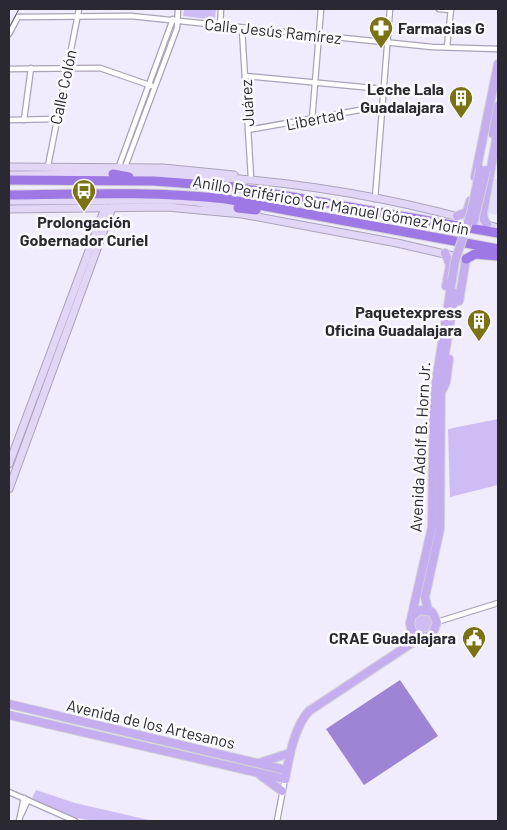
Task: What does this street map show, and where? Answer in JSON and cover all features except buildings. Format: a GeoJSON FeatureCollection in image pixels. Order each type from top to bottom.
{"type":"FeatureCollection","features":[{"type":"Feature","properties":{"kind":"highway"},"geometry":{"type":"LineString","coordinates":[[119,169],[154,181]]}},
{"type":"Feature","properties":{"kind":"highway","name":"Anillo Periférico Sur Manuel Gómez Morín"},"geometry":{"type":"LineString","coordinates":[[9,180],[154,181],[279,194],[498,233]]}},
{"type":"Feature","properties":{"kind":"highway","name":"Anillo Periférico Sur Manuel Gómez Morín"},"geometry":{"type":"LineString","coordinates":[[9,195],[85,192],[182,195],[226,199],[498,249]]}},
{"type":"Feature","properties":{"kind":"highway"},"geometry":{"type":"LineString","coordinates":[[238,208],[311,215]]}},
{"type":"Feature","properties":{"kind":"highway"},"geometry":{"type":"LineString","coordinates":[[466,259],[474,254],[498,256]]}},
{"type":"Feature","properties":{"kind":"main road"},"geometry":{"type":"LineString","coordinates":[[457,216],[467,212],[480,171],[498,64]]}},
{"type":"Feature","properties":{"kind":"main road","name":"Avenida Adolf B. Horn Jr."},"geometry":{"type":"LineString","coordinates":[[413,614],[432,528],[437,393],[443,364],[454,280],[478,206],[480,171],[498,75]]}},
{"type":"Feature","properties":{"kind":"main road","name":"Avenida Adolf B. Horn Jr."},"geometry":{"type":"LineString","coordinates":[[480,171],[498,106]]}},
{"type":"Feature","properties":{"kind":"main road"},"geometry":{"type":"LineString","coordinates":[[487,224],[483,217],[485,199],[498,128]]}},
{"type":"Feature","properties":{"kind":"main road"},"geometry":{"type":"LineString","coordinates":[[480,171],[489,178]]}},
{"type":"Feature","properties":{"kind":"main road"},"geometry":{"type":"LineString","coordinates":[[471,197],[476,205],[481,204],[485,199]]}},
{"type":"Feature","properties":{"kind":"main road"},"geometry":{"type":"LineString","coordinates":[[445,254],[449,260],[449,269],[432,382],[437,393],[446,382],[466,259]]}},
{"type":"Feature","properties":{"kind":"main road"},"geometry":{"type":"LineString","coordinates":[[449,269],[457,268],[464,271]]}},
{"type":"Feature","properties":{"kind":"main road","name":"Avenida Adolf B. Horn Jr."},"geometry":{"type":"LineString","coordinates":[[428,610],[425,597],[440,529],[442,460],[437,393]]}},
{"type":"Feature","properties":{"kind":"main road"},"geometry":{"type":"LineString","coordinates":[[284,779],[290,753],[303,717],[309,711],[400,652],[422,637],[433,634],[437,622],[434,615],[428,610],[420,610],[413,614],[410,622],[412,631],[400,652]]}},
{"type":"Feature","properties":{"kind":"main road"},"geometry":{"type":"LineString","coordinates":[[412,631],[422,637]]}},
{"type":"Feature","properties":{"kind":"main road","name":"Avenida de los Artesanos"},"geometry":{"type":"LineString","coordinates":[[9,704],[286,770]]}},
{"type":"Feature","properties":{"kind":"main road","name":"Avenida de los Artesanos"},"geometry":{"type":"LineString","coordinates":[[9,715],[284,779]]}},
{"type":"Feature","properties":{"kind":"main road"},"geometry":{"type":"LineString","coordinates":[[136,745],[138,735]]}},
{"type":"Feature","properties":{"kind":"main road"},"geometry":{"type":"LineString","coordinates":[[190,757],[193,748]]}},
{"type":"Feature","properties":{"kind":"main road"},"geometry":{"type":"LineString","coordinates":[[259,763],[290,753]]}},
{"type":"Feature","properties":{"kind":"main road"},"geometry":{"type":"LineString","coordinates":[[256,773],[282,791]]}},
{"type":"Feature","properties":{"kind":"street","name":"Calle Colón"},"geometry":{"type":"LineString","coordinates":[[48,166],[79,9]]}},
{"type":"Feature","properties":{"kind":"street"},"geometry":{"type":"LineString","coordinates":[[131,16],[132,9]]}},
{"type":"Feature","properties":{"kind":"street"},"geometry":{"type":"LineString","coordinates":[[220,27],[221,9]]}},
{"type":"Feature","properties":{"kind":"street"},"geometry":{"type":"LineString","coordinates":[[312,120],[321,9]]}},
{"type":"Feature","properties":{"kind":"street"},"geometry":{"type":"LineString","coordinates":[[375,200],[390,9]]}},
{"type":"Feature","properties":{"kind":"street"},"geometry":{"type":"LineString","coordinates":[[439,9],[450,9],[447,48]]}},
{"type":"Feature","properties":{"kind":"street"},"geometry":{"type":"LineString","coordinates":[[119,169],[177,10]]}},
{"type":"Feature","properties":{"kind":"street"},"geometry":{"type":"LineString","coordinates":[[119,169],[156,87],[179,21],[177,10]]}},
{"type":"Feature","properties":{"kind":"street","name":"Calle Jesús Ramírez"},"geometry":{"type":"LineString","coordinates":[[9,34],[18,17],[77,18],[131,16],[220,27],[447,48],[498,49]]}},
{"type":"Feature","properties":{"kind":"street","name":"Juárez"},"geometry":{"type":"LineString","coordinates":[[242,29],[251,178]]}},
{"type":"Feature","properties":{"kind":"street"},"geometry":{"type":"LineString","coordinates":[[160,55],[166,57]]}},
{"type":"Feature","properties":{"kind":"street"},"geometry":{"type":"LineString","coordinates":[[24,120],[31,68]]}},
{"type":"Feature","properties":{"kind":"street"},"geometry":{"type":"LineString","coordinates":[[9,69],[106,69],[156,87]]}},
{"type":"Feature","properties":{"kind":"street"},"geometry":{"type":"LineString","coordinates":[[245,76],[383,89]]}},
{"type":"Feature","properties":{"kind":"street","name":"Libertad"},"geometry":{"type":"LineString","coordinates":[[248,130],[382,106]]}},
{"type":"Feature","properties":{"kind":"street"},"geometry":{"type":"LineString","coordinates":[[9,120],[56,119]]}},
{"type":"Feature","properties":{"kind":"street"},"geometry":{"type":"LineString","coordinates":[[9,167],[48,166],[208,171],[269,182]]}},
{"type":"Feature","properties":{"kind":"street"},"geometry":{"type":"LineString","coordinates":[[9,175],[119,169],[269,182],[301,186],[457,216],[498,228]]}},
{"type":"Feature","properties":{"kind":"street"},"geometry":{"type":"LineString","coordinates":[[9,201],[173,200],[238,208],[273,220]]}},
{"type":"Feature","properties":{"kind":"street"},"geometry":{"type":"LineString","coordinates":[[9,209],[168,207],[273,220],[466,259]]}},
{"type":"Feature","properties":{"kind":"street"},"geometry":{"type":"LineString","coordinates":[[9,464],[108,208]]}},
{"type":"Feature","properties":{"kind":"street"},"geometry":{"type":"LineString","coordinates":[[9,489],[108,208]]}},
{"type":"Feature","properties":{"kind":"street"},"geometry":{"type":"LineString","coordinates":[[437,622],[498,604]]}},
{"type":"Feature","properties":{"kind":"street"},"geometry":{"type":"LineString","coordinates":[[277,821],[284,779]]}},
{"type":"Feature","properties":{"kind":"street"},"geometry":{"type":"LineString","coordinates":[[9,792],[54,814],[75,821]]}},
{"type":"Feature","properties":{"kind":"street"},"geometry":{"type":"LineString","coordinates":[[20,819],[26,799]]}},
{"type":"Feature","properties":{"kind":"shaded area"},"geometry":{"type":"Polygon","coordinates":[[[184,9],[216,9],[215,20],[183,16],[184,9]]]}},
{"type":"Feature","properties":{"kind":"shaded area"},"geometry":{"type":"Polygon","coordinates":[[[492,179],[498,179],[498,215],[488,213],[492,179]]]}},
{"type":"Feature","properties":{"kind":"shaded area"},"geometry":{"type":"Polygon","coordinates":[[[498,419],[498,485],[450,497],[448,429],[498,419]]]}},
{"type":"Feature","properties":{"kind":"shaded area"},"geometry":{"type":"Polygon","coordinates":[[[423,613],[430,616],[433,623],[430,630],[423,633],[416,630],[413,623],[416,616],[423,613]]]}},
{"type":"Feature","properties":{"kind":"shaded area"},"geometry":{"type":"Polygon","coordinates":[[[400,680],[438,736],[364,785],[326,729],[400,680]]]}},
{"type":"Feature","properties":{"kind":"shaded area"},"geometry":{"type":"Polygon","coordinates":[[[36,790],[75,803],[153,821],[105,821],[75,818],[46,807],[32,798],[36,790]]]}},
{"type":"Feature","properties":{"kind":"tram line"},"geometry":{"type":"LineString","coordinates":[[9,28],[19,9]]}},
{"type":"Feature","properties":{"kind":"place","name":"Farmacias G"},"geometry":{"type":"Point","coordinates":[381,49]}},
{"type":"Feature","properties":{"kind":"place","name":"Leche Lala Guadalajara"},"geometry":{"type":"Point","coordinates":[461,119]}},
{"type":"Feature","properties":{"kind":"place","name":"Prolongación Gobernador Curiel"},"geometry":{"type":"Point","coordinates":[84,212]}},
{"type":"Feature","properties":{"kind":"place","name":"Paquetexpress Oficina Guadalajara"},"geometry":{"type":"Point","coordinates":[479,342]}},
{"type":"Feature","properties":{"kind":"place","name":"CRAE Guadalajara"},"geometry":{"type":"Point","coordinates":[474,659]}}]}
